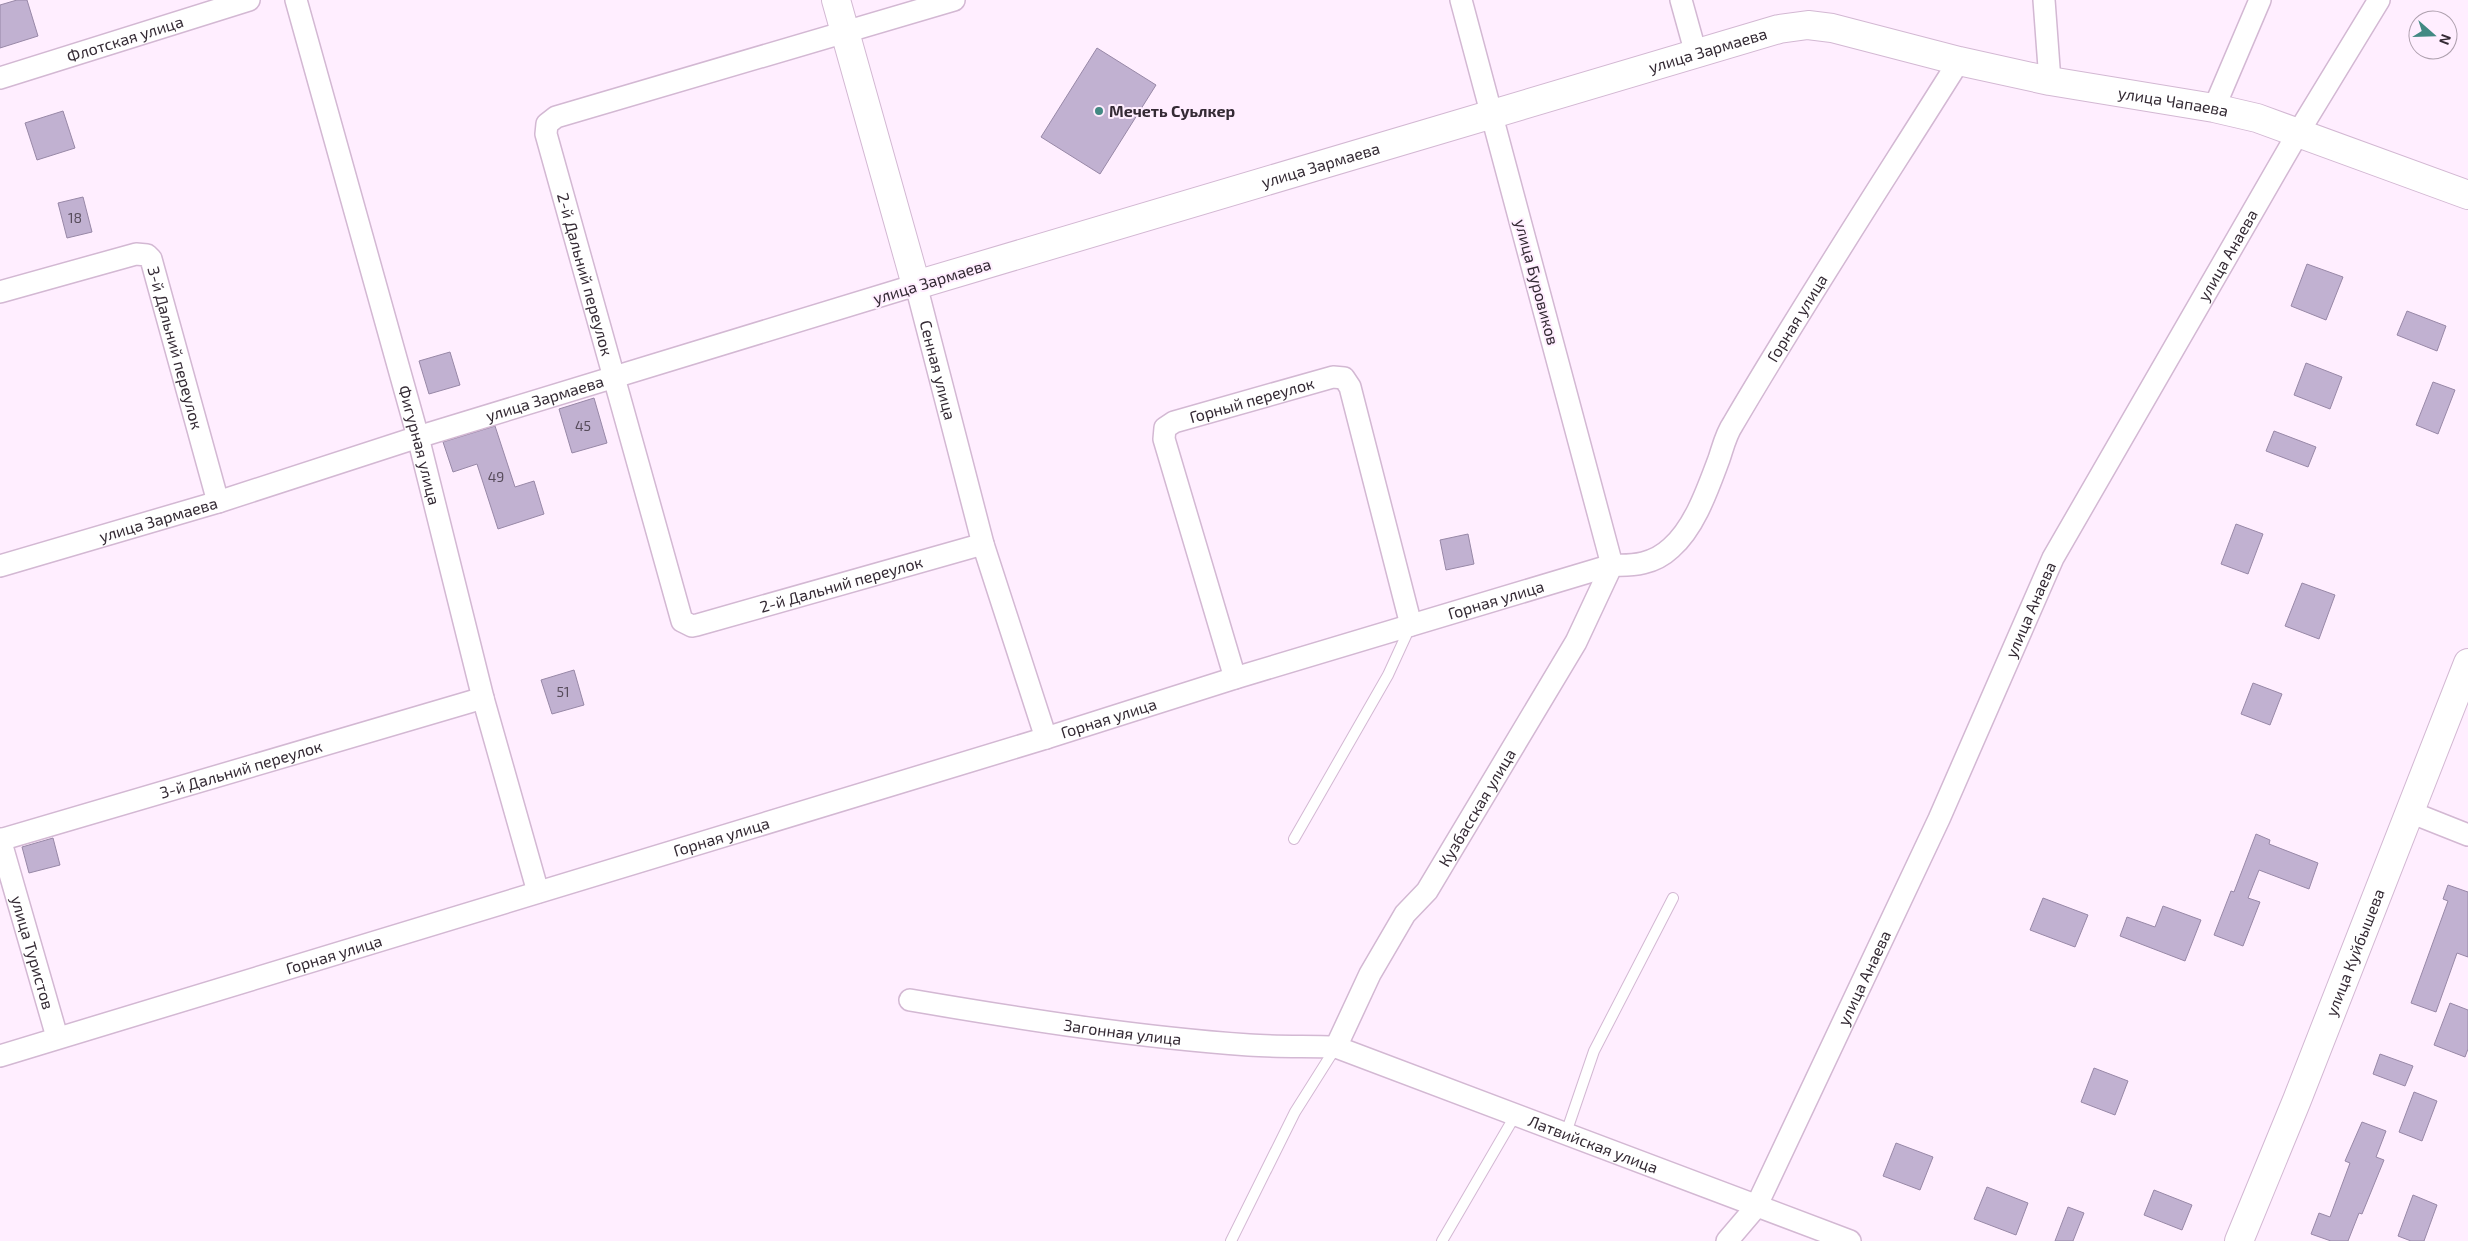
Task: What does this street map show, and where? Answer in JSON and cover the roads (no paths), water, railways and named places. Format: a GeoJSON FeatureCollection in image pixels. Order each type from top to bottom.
{"type":"FeatureCollection","features":[{"type":"Feature","properties":{"kind":"street","name":"Флотская улица"},"geometry":{"type":"LineString","coordinates":[[0,78],[249,0]]}},
{"type":"Feature","properties":{"kind":"street","name":"Фигурная улица"},"geometry":{"type":"LineString","coordinates":[[296,0],[418,437],[483,698],[538,892]]}},
{"type":"Feature","properties":{"kind":"street","name":"Сенная улица"},"geometry":{"type":"LineString","coordinates":[[836,0],[916,285],[984,544],[1046,738]]}},
{"type":"Feature","properties":{"kind":"street","name":"2-й Дальний переулок"},"geometry":{"type":"LineString","coordinates":[[954,0],[556,117],[548,124],[546,134],[680,616],[686,624],[697,626],[984,544]]}},
{"type":"Feature","properties":{"kind":"street","name":"улица Буровиков"},"geometry":{"type":"LineString","coordinates":[[1461,0],[1612,565]]}},
{"type":"Feature","properties":{"kind":"street"},"geometry":{"type":"LineString","coordinates":[[1681,0],[1696,54]]}},
{"type":"Feature","properties":{"kind":"street"},"geometry":{"type":"LineString","coordinates":[[2044,0],[2050,80]]}},
{"type":"Feature","properties":{"kind":"street"},"geometry":{"type":"LineString","coordinates":[[2214,108],[2260,0]]}},
{"type":"Feature","properties":{"kind":"street","name":"улица Анаева"},"geometry":{"type":"LineString","coordinates":[[1727,1241],[1756,1207],[1939,819],[2053,558],[2298,133],[2379,0]]}},
{"type":"Feature","properties":{"kind":"street","name":"улица Зармаева"},"geometry":{"type":"LineString","coordinates":[[0,566],[218,502],[418,437],[614,379],[916,285],[1493,116],[1779,29],[1808,25],[1869,38]]}},
{"type":"Feature","properties":{"kind":"street","name":"улица Чапаева"},"geometry":{"type":"LineString","coordinates":[[1869,38],[1960,61],[2050,80],[2214,108],[2257,118],[2468,195]]}},
{"type":"Feature","properties":{"kind":"street","name":"Горная улица"},"geometry":{"type":"LineString","coordinates":[[0,1056],[57,1037],[1046,738],[1234,678],[1612,565],[1631,566],[1653,561],[1672,548],[1688,527],[1712,479],[1731,426],[1960,61]]}},
{"type":"Feature","properties":{"kind":"street","name":"3-й Дальний переулок"},"geometry":{"type":"LineString","coordinates":[[0,292],[136,254],[147,255],[151,259],[218,502]]}},
{"type":"Feature","properties":{"kind":"street","name":"Горный переулок"},"geometry":{"type":"LineString","coordinates":[[1234,678],[1164,439],[1165,428],[1174,422],[1333,377],[1344,378],[1350,387],[1411,625]]}},
{"type":"Feature","properties":{"kind":"street","name":"Кузбасская улица"},"geometry":{"type":"LineString","coordinates":[[1336,1047],[1370,974],[1405,914],[1427,892],[1576,642],[1612,565]]}},
{"type":"Feature","properties":{"kind":"street","name":"улица Куйбышева"},"geometry":{"type":"LineString","coordinates":[[2239,1241],[2297,1100],[2468,663]]}},
{"type":"Feature","properties":{"kind":"street","name":"3-й Дальний переулок"},"geometry":{"type":"LineString","coordinates":[[0,839],[483,698]]}},
{"type":"Feature","properties":{"kind":"street"},"geometry":{"type":"LineString","coordinates":[[2410,812],[2468,835]]}},
{"type":"Feature","properties":{"kind":"street","name":"улица Туристов"},"geometry":{"type":"LineString","coordinates":[[0,839],[57,1037]]}},
{"type":"Feature","properties":{"kind":"street","name":"Загонная улица"},"geometry":{"type":"LineString","coordinates":[[910,1000],[1042,1022],[1190,1041],[1252,1046],[1336,1047]]}},
{"type":"Feature","properties":{"kind":"street","name":"Латвийская улица"},"geometry":{"type":"LineString","coordinates":[[1336,1047],[1850,1241]]}},
{"type":"Feature","properties":{"kind":"lane"},"geometry":{"type":"LineString","coordinates":[[1294,839],[1388,675],[1411,625]]}},
{"type":"Feature","properties":{"kind":"lane"},"geometry":{"type":"LineString","coordinates":[[1566,1133],[1594,1051],[1673,898]]}},
{"type":"Feature","properties":{"kind":"lane"},"geometry":{"type":"LineString","coordinates":[[1232,1241],[1295,1112],[1336,1047]]}},
{"type":"Feature","properties":{"kind":"lane"},"geometry":{"type":"LineString","coordinates":[[1442,1241],[1516,1114]]}},
{"type":"Feature","properties":{"kind":"place","name":"Мечеть Суьлкер"},"geometry":{"type":"Point","coordinates":[1099,111]}}]}
